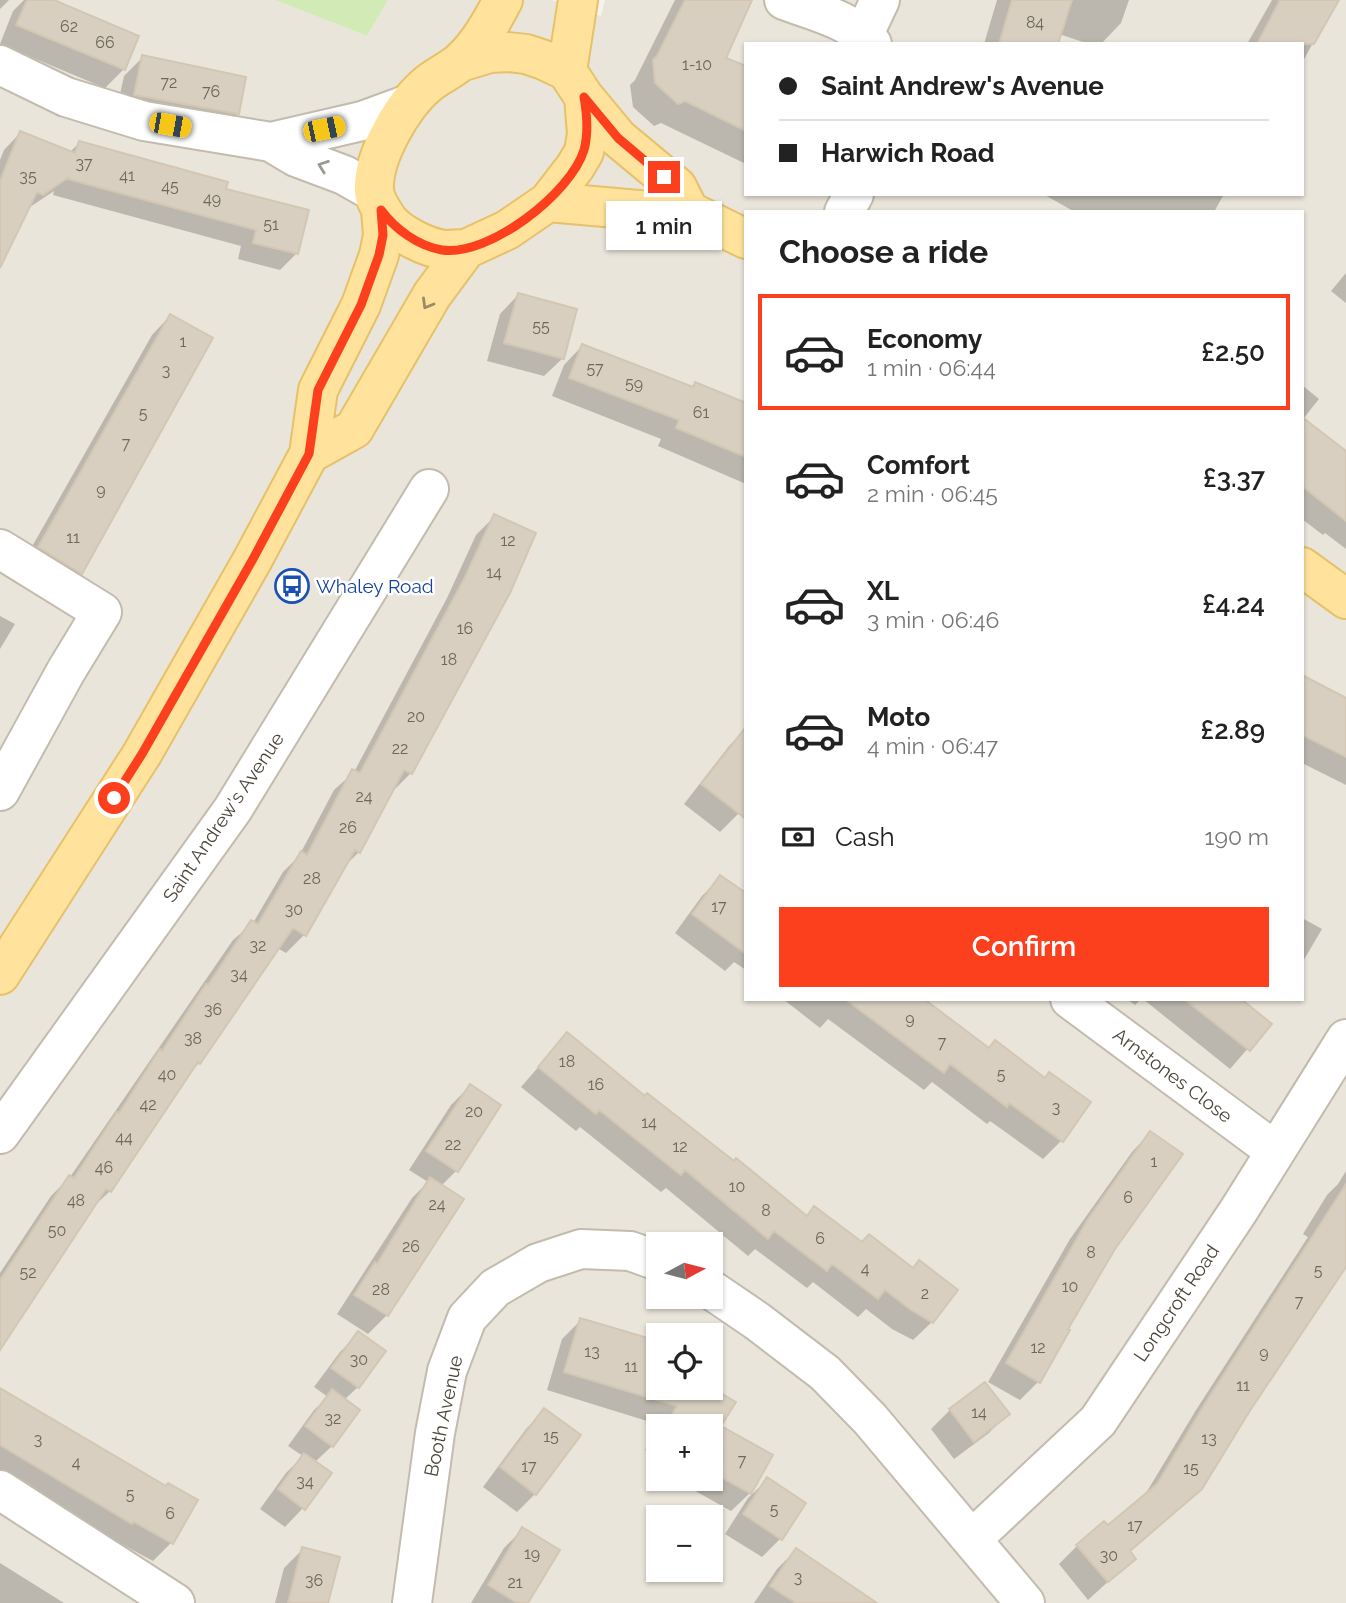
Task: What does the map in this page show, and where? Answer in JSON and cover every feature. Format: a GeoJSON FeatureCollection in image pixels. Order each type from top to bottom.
{"type":"FeatureCollection","features":[{"type":"Feature","properties":{"kind":"main road"},"geometry":{"type":"LineString","coordinates":[[460,62],[480,38],[503,0]]}},
{"type":"Feature","properties":{"kind":"main road"},"geometry":{"type":"LineString","coordinates":[[378,201],[390,223],[422,243],[442,250],[466,249],[507,230],[548,202],[584,152],[587,134],[575,84],[578,0]]}},
{"type":"Feature","properties":{"kind":"main road"},"geometry":{"type":"LineString","coordinates":[[1,973],[142,754],[253,559],[309,454],[318,390],[361,305],[379,255],[383,235],[377,169],[387,139],[406,105],[428,83],[460,62],[489,53],[508,52],[535,57],[575,84],[618,138],[677,187],[689,211]]}},
{"type":"Feature","properties":{"kind":"main road"},"geometry":{"type":"LineString","coordinates":[[548,202],[661,212],[689,211],[744,238]]}},
{"type":"Feature","properties":{"kind":"main road"},"geometry":{"type":"LineString","coordinates":[[309,454],[354,429],[432,295],[466,249]]}},
{"type":"Feature","properties":{"kind":"main road"},"geometry":{"type":"LineString","coordinates":[[1304,568],[1346,599]]}},
{"type":"Feature","properties":{"kind":"street"},"geometry":{"type":"LineString","coordinates":[[784,0],[868,39],[880,0]]}},
{"type":"Feature","properties":{"kind":"street"},"geometry":{"type":"LineString","coordinates":[[0,65],[66,97],[144,121],[271,142],[296,157],[344,175],[378,201]]}},
{"type":"Feature","properties":{"kind":"street"},"geometry":{"type":"LineString","coordinates":[[271,142],[362,121],[406,105]]}},
{"type":"Feature","properties":{"kind":"street","name":"Saint Andrew's Avenue"},"geometry":{"type":"LineString","coordinates":[[0,1134],[233,809],[429,489]]}},
{"type":"Feature","properties":{"kind":"street"},"geometry":{"type":"LineString","coordinates":[[0,549],[102,612],[0,791]]}},
{"type":"Feature","properties":{"kind":"street","name":"Arnstones Close"},"geometry":{"type":"LineString","coordinates":[[1073,1001],[1275,1151]]}},
{"type":"Feature","properties":{"kind":"street","name":"Longcroft Road"},"geometry":{"type":"LineString","coordinates":[[972,1539],[1098,1421],[1239,1210],[1346,1039]]}},
{"type":"Feature","properties":{"kind":"street","name":"Booth Avenue"},"geometry":{"type":"LineString","coordinates":[[412,1603],[447,1371],[467,1318],[495,1288],[538,1262],[581,1249],[630,1251],[646,1257]]}},
{"type":"Feature","properties":{"kind":"street"},"geometry":{"type":"LineString","coordinates":[[723,1298],[825,1373],[870,1419],[1025,1603]]}},
{"type":"Feature","properties":{"kind":"street"},"geometry":{"type":"LineString","coordinates":[[0,1490],[176,1603]]}},
{"type":"Feature","properties":{"kind":"shaded area"},"geometry":{"type":"Polygon","coordinates":[[[0,0],[275,0],[367,36],[388,0],[552,0],[601,16],[605,0],[1346,0],[1346,1603],[0,1603],[0,0]]]}},
{"type":"Feature","properties":{"kind":"green space"},"geometry":{"type":"Polygon","coordinates":[[[275,0],[388,0],[367,36],[275,0]]]}},
{"type":"Feature","properties":{"kind":"building"},"geometry":{"type":"Polygon","coordinates":[[[27,0],[54,0],[139,36],[125,70],[16,25],[27,0]]]}},
{"type":"Feature","properties":{"kind":"building"},"geometry":{"type":"Polygon","coordinates":[[[685,0],[752,0],[726,58],[744,65],[744,130],[685,101],[678,104],[655,83],[653,60],[685,0]]]}},
{"type":"Feature","properties":{"kind":"building"},"geometry":{"type":"Polygon","coordinates":[[[1012,0],[1072,0],[1059,42],[1000,42],[1012,0]]]}},
{"type":"Feature","properties":{"kind":"building"},"geometry":{"type":"Polygon","coordinates":[[[1280,0],[1339,0],[1314,44],[1258,42],[1280,0]]]}},
{"type":"Feature","properties":{"kind":"building"},"geometry":{"type":"Polygon","coordinates":[[[142,55],[246,77],[239,114],[134,95],[142,55]]]}},
{"type":"Feature","properties":{"kind":"building"},"geometry":{"type":"Polygon","coordinates":[[[20,131],[75,153],[79,141],[228,182],[226,189],[309,210],[298,254],[253,243],[256,230],[68,179],[69,177],[43,195],[37,192],[0,268],[0,181],[20,131]]]}},
{"type":"Feature","properties":{"kind":"building"},"geometry":{"type":"Polygon","coordinates":[[[518,293],[577,309],[564,359],[504,343],[518,293]]]}},
{"type":"Feature","properties":{"kind":"building"},"geometry":{"type":"Polygon","coordinates":[[[170,314],[213,338],[82,574],[38,547],[170,314]]]}},
{"type":"Feature","properties":{"kind":"building"},"geometry":{"type":"Polygon","coordinates":[[[582,344],[693,387],[695,382],[744,402],[744,456],[676,428],[679,420],[569,378],[582,344]]]}},
{"type":"Feature","properties":{"kind":"building"},"geometry":{"type":"Polygon","coordinates":[[[1304,419],[1346,451],[1346,521],[1304,488],[1304,419]]]}},
{"type":"Feature","properties":{"kind":"building"},"geometry":{"type":"Polygon","coordinates":[[[494,514],[536,533],[510,593],[412,774],[404,770],[360,853],[355,850],[306,936],[293,928],[200,1064],[198,1062],[111,1192],[106,1189],[0,1350],[0,1280],[69,1175],[74,1178],[251,920],[258,924],[301,851],[307,855],[352,769],[360,773],[465,577],[494,514]]]}},
{"type":"Feature","properties":{"kind":"building"},"geometry":{"type":"Polygon","coordinates":[[[1304,676],[1346,698],[1346,757],[1304,736],[1304,676]]]}},
{"type":"Feature","properties":{"kind":"building"},"geometry":{"type":"Polygon","coordinates":[[[744,730],[744,817],[701,784],[744,730]]]}},
{"type":"Feature","properties":{"kind":"building"},"geometry":{"type":"Polygon","coordinates":[[[720,875],[744,892],[744,953],[692,914],[720,875]]]}},
{"type":"Feature","properties":{"kind":"building"},"geometry":{"type":"Polygon","coordinates":[[[848,1001],[927,1001],[989,1048],[995,1040],[1045,1078],[1049,1072],[1091,1102],[1063,1142],[1009,1103],[1007,1107],[950,1064],[944,1073],[848,1001]]]}},
{"type":"Feature","properties":{"kind":"building"},"geometry":{"type":"Polygon","coordinates":[[[1187,1001],[1243,1001],[1272,1024],[1250,1051],[1187,1001]]]}},
{"type":"Feature","properties":{"kind":"building"},"geometry":{"type":"Polygon","coordinates":[[[567,1032],[645,1096],[647,1093],[734,1161],[736,1158],[807,1216],[814,1206],[862,1242],[869,1234],[913,1268],[919,1260],[958,1290],[933,1323],[885,1290],[878,1299],[832,1264],[827,1271],[774,1231],[768,1239],[685,1170],[681,1175],[599,1110],[596,1114],[538,1067],[567,1032]]]}},
{"type":"Feature","properties":{"kind":"building"},"geometry":{"type":"Polygon","coordinates":[[[470,1084],[501,1105],[458,1172],[426,1151],[470,1084]]]}},
{"type":"Feature","properties":{"kind":"building"},"geometry":{"type":"Polygon","coordinates":[[[1150,1131],[1183,1154],[1115,1249],[1040,1383],[1006,1363],[1088,1219],[1150,1131]]]}},
{"type":"Feature","properties":{"kind":"building"},"geometry":{"type":"Polygon","coordinates":[[[430,1177],[464,1199],[388,1316],[354,1295],[375,1262],[377,1264],[430,1177]]]}},
{"type":"Feature","properties":{"kind":"building"},"geometry":{"type":"Polygon","coordinates":[[[1346,1184],[1346,1267],[1249,1412],[1202,1489],[1130,1551],[1136,1559],[1108,1582],[1076,1545],[1104,1521],[1108,1525],[1157,1484],[1204,1405],[1346,1184]]]}},
{"type":"Feature","properties":{"kind":"building"},"geometry":{"type":"Polygon","coordinates":[[[580,1318],[646,1337],[646,1397],[564,1372],[580,1318]]]}},
{"type":"Feature","properties":{"kind":"building"},"geometry":{"type":"Polygon","coordinates":[[[358,1331],[386,1351],[359,1388],[331,1368],[358,1331]]]}},
{"type":"Feature","properties":{"kind":"building"},"geometry":{"type":"Polygon","coordinates":[[[985,1382],[1010,1414],[974,1442],[949,1409],[985,1382]]]}},
{"type":"Feature","properties":{"kind":"building"},"geometry":{"type":"Polygon","coordinates":[[[0,1388],[166,1486],[168,1483],[198,1500],[173,1544],[134,1522],[132,1524],[0,1445],[0,1388]]]}},
{"type":"Feature","properties":{"kind":"building"},"geometry":{"type":"Polygon","coordinates":[[[332,1389],[360,1410],[333,1447],[305,1426],[332,1389]]]}},
{"type":"Feature","properties":{"kind":"building"},"geometry":{"type":"Polygon","coordinates":[[[723,1394],[736,1402],[723,1423],[723,1414],[672,1414],[677,1406],[657,1400],[723,1400],[723,1394]]]}},
{"type":"Feature","properties":{"kind":"building"},"geometry":{"type":"Polygon","coordinates":[[[544,1408],[581,1435],[536,1495],[500,1467],[544,1408]]]}},
{"type":"Feature","properties":{"kind":"building"},"geometry":{"type":"Polygon","coordinates":[[[723,1427],[773,1455],[751,1494],[723,1478],[723,1427]]]}},
{"type":"Feature","properties":{"kind":"building"},"geometry":{"type":"Polygon","coordinates":[[[304,1453],[332,1473],[305,1510],[278,1489],[304,1453]]]}},
{"type":"Feature","properties":{"kind":"building"},"geometry":{"type":"Polygon","coordinates":[[[767,1477],[806,1503],[782,1540],[743,1514],[767,1477]]]}},
{"type":"Feature","properties":{"kind":"building"},"geometry":{"type":"Polygon","coordinates":[[[522,1527],[560,1550],[528,1603],[517,1603],[488,1585],[522,1527]]]}},
{"type":"Feature","properties":{"kind":"building"},"geometry":{"type":"Polygon","coordinates":[[[302,1547],[340,1557],[328,1603],[288,1603],[302,1547]]]}},
{"type":"Feature","properties":{"kind":"building"},"geometry":{"type":"Polygon","coordinates":[[[796,1548],[877,1603],[796,1603],[770,1586],[796,1548]]]}},
{"type":"Feature","properties":{"kind":"place","name":"Whaley Road"},"geometry":{"type":"Point","coordinates":[292,586]}},
{"type":"Feature","properties":{"kind":"route"},"geometry":{"type":"LineString","coordinates":[[114,798],[253,559],[309,454],[318,390],[361,305],[379,255],[383,235],[381,210],[390,223],[402,232],[442,250],[466,249],[507,230],[548,202],[584,152],[587,134],[584,97],[618,138],[664,177]]}}]}
